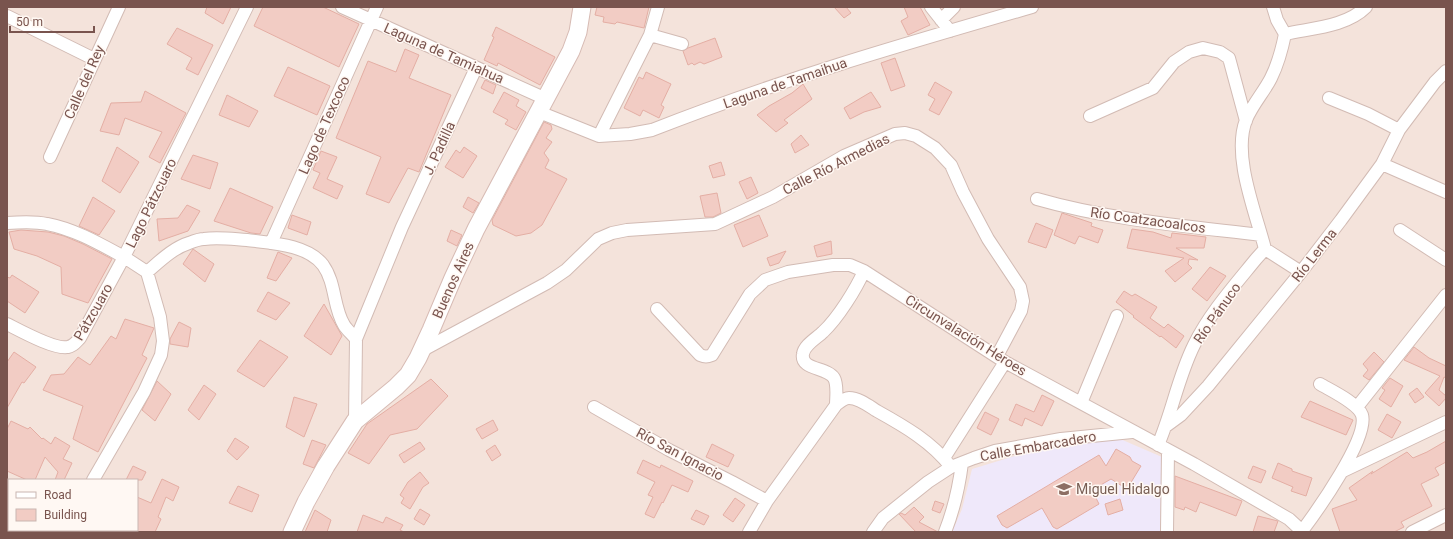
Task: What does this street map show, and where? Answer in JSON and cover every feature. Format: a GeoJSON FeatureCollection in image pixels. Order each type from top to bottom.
{"type":"FeatureCollection","features":[{"type":"Feature","properties":{"kind":"street","name":"Calle del Rey"},"geometry":{"type":"LineString","coordinates":[[50,158],[119,7]]}},
{"type":"Feature","properties":{"kind":"street","name":"Lago Pátzcuaro"},"geometry":{"type":"LineString","coordinates":[[147,272],[124,257],[247,7]]}},
{"type":"Feature","properties":{"kind":"street","name":"Laguna de Tamiahua"},"geometry":{"type":"LineString","coordinates":[[342,7],[476,68],[543,105]]}},
{"type":"Feature","properties":{"kind":"street","name":"Lago de Texcoco"},"geometry":{"type":"LineString","coordinates":[[271,243],[377,7]]}},
{"type":"Feature","properties":{"kind":"street","name":"Buenos Aires"},"geometry":{"type":"LineString","coordinates":[[292,532],[306,502],[326,466],[355,421],[408,375],[421,351],[476,229],[571,51],[578,32],[582,7]]}},
{"type":"Feature","properties":{"kind":"street"},"geometry":{"type":"LineString","coordinates":[[599,136],[650,35],[658,7]]}},
{"type":"Feature","properties":{"kind":"street"},"geometry":{"type":"LineString","coordinates":[[931,7],[950,31]]}},
{"type":"Feature","properties":{"kind":"street"},"geometry":{"type":"LineString","coordinates":[[941,20],[954,7]]}},
{"type":"Feature","properties":{"kind":"street","name":"Laguna de Tamaihua"},"geometry":{"type":"LineString","coordinates":[[543,105],[599,136],[630,134],[652,130],[811,73],[1032,7]]}},
{"type":"Feature","properties":{"kind":"street"},"geometry":{"type":"LineString","coordinates":[[1273,7],[1277,20],[1285,34],[1282,49],[1271,77],[1246,121],[1242,139],[1242,159],[1265,249],[1301,272]]}},
{"type":"Feature","properties":{"kind":"street"},"geometry":{"type":"LineString","coordinates":[[1285,34],[1339,22],[1360,13],[1366,7]]}},
{"type":"Feature","properties":{"kind":"street"},"geometry":{"type":"LineString","coordinates":[[7,16],[94,59]]}},
{"type":"Feature","properties":{"kind":"street"},"geometry":{"type":"LineString","coordinates":[[650,35],[682,44]]}},
{"type":"Feature","properties":{"kind":"street"},"geometry":{"type":"LineString","coordinates":[[1090,116],[1153,88],[1174,62],[1190,52],[1203,48],[1220,52],[1229,58],[1246,121]]}},
{"type":"Feature","properties":{"kind":"street","name":"J. Padilla"},"geometry":{"type":"LineString","coordinates":[[356,339],[402,227],[476,68]]}},
{"type":"Feature","properties":{"kind":"street","name":"Río Lerma"},"geometry":{"type":"LineString","coordinates":[[1166,426],[1181,415],[1208,386],[1301,272],[1382,164],[1399,130],[1435,82],[1446,71]]}},
{"type":"Feature","properties":{"kind":"street"},"geometry":{"type":"LineString","coordinates":[[1329,98],[1368,114],[1399,130]]}},
{"type":"Feature","properties":{"kind":"street","name":"Calle Río Armedias"},"geometry":{"type":"LineString","coordinates":[[421,351],[547,283],[566,270],[598,239],[612,233],[627,230],[715,224],[773,197],[844,156],[895,134],[905,132],[916,136],[935,148],[951,165],[963,192],[988,239],[1020,287],[1023,301],[1021,311],[1001,359],[952,463]]}},
{"type":"Feature","properties":{"kind":"street"},"geometry":{"type":"LineString","coordinates":[[1382,164],[1446,192]]}},
{"type":"Feature","properties":{"kind":"street","name":"Río Coatzacoalcos"},"geometry":{"type":"LineString","coordinates":[[1037,199],[1067,208],[1104,216],[1261,234]]}},
{"type":"Feature","properties":{"kind":"street"},"geometry":{"type":"LineString","coordinates":[[7,223],[25,222],[55,226],[74,232],[124,257]]}},
{"type":"Feature","properties":{"kind":"street"},"geometry":{"type":"LineString","coordinates":[[1400,230],[1446,260]]}},
{"type":"Feature","properties":{"kind":"street"},"geometry":{"type":"LineString","coordinates":[[94,479],[144,392],[161,355],[163,341],[160,317],[147,272],[168,254],[187,244],[202,239],[222,238],[271,243],[293,247],[311,255],[322,264],[329,274],[339,313],[344,324],[356,339],[355,421]]}},
{"type":"Feature","properties":{"kind":"street","name":"Río Pánuco"},"geometry":{"type":"LineString","coordinates":[[1163,448],[1166,426],[1185,366],[1194,346],[1205,325],[1265,249]]}},
{"type":"Feature","properties":{"kind":"street","name":"Pátzcuaro"},"geometry":{"type":"LineString","coordinates":[[7,324],[55,347],[67,348],[74,345],[80,338],[124,257]]}},
{"type":"Feature","properties":{"kind":"street","name":"Circunvalación Héroes"},"geometry":{"type":"LineString","coordinates":[[656,309],[700,355],[705,357],[712,355],[750,294],[765,280],[788,272],[833,265],[850,265],[864,271],[1001,359],[1278,512],[1303,531]]}},
{"type":"Feature","properties":{"kind":"street"},"geometry":{"type":"LineString","coordinates":[[836,405],[836,386],[834,379],[830,374],[805,363],[803,353],[804,349],[835,319],[864,271]]}},
{"type":"Feature","properties":{"kind":"street"},"geometry":{"type":"LineString","coordinates":[[1357,407],[1446,295]]}},
{"type":"Feature","properties":{"kind":"street"},"geometry":{"type":"LineString","coordinates":[[1081,403],[1117,316]]}},
{"type":"Feature","properties":{"kind":"street"},"geometry":{"type":"LineString","coordinates":[[1303,531],[1343,471],[1361,431],[1363,422],[1357,407],[1320,384]]}},
{"type":"Feature","properties":{"kind":"street"},"geometry":{"type":"LineString","coordinates":[[749,532],[767,502],[836,405],[845,398],[850,398],[862,402],[902,425],[952,463],[959,486],[954,510],[945,532]]}},
{"type":"Feature","properties":{"kind":"street","name":"Río San Ignacio"},"geometry":{"type":"LineString","coordinates":[[594,407],[674,453],[732,482],[767,502]]}},
{"type":"Feature","properties":{"kind":"street"},"geometry":{"type":"LineString","coordinates":[[1343,471],[1446,422]]}},
{"type":"Feature","properties":{"kind":"street","name":"Calle Embarcadero"},"geometry":{"type":"LineString","coordinates":[[873,532],[883,518],[952,463],[995,451],[1061,439],[1134,432]]}},
{"type":"Feature","properties":{"kind":"street"},"geometry":{"type":"LineString","coordinates":[[1163,448],[1167,532]]}},
{"type":"Feature","properties":{"kind":"street"},"geometry":{"type":"LineString","coordinates":[[1412,532],[1446,515]]}},
{"type":"Feature","properties":{"kind":"shaded area"},"geometry":{"type":"Polygon","coordinates":[[[7,7],[1446,7],[1446,532],[7,532],[7,7]]]}},
{"type":"Feature","properties":{"kind":"shaded area","name":"Miguel Hidalgo"},"geometry":{"type":"Polygon","coordinates":[[[1111,435],[1162,457],[1160,532],[952,532],[962,509],[972,469],[1047,446],[1111,435]]]}},
{"type":"Feature","properties":{"kind":"building"},"geometry":{"type":"Polygon","coordinates":[[[207,7],[231,7],[223,24],[205,13],[207,7]]]}},
{"type":"Feature","properties":{"kind":"building"},"geometry":{"type":"Polygon","coordinates":[[[263,7],[323,7],[359,24],[339,67],[254,26],[263,7]]]}},
{"type":"Feature","properties":{"kind":"building"},"geometry":{"type":"Polygon","coordinates":[[[597,7],[649,7],[644,28],[617,22],[615,24],[603,22],[604,17],[595,15],[597,7]]]}},
{"type":"Feature","properties":{"kind":"building"},"geometry":{"type":"Polygon","coordinates":[[[834,7],[846,7],[851,13],[844,18],[834,7]]]}},
{"type":"Feature","properties":{"kind":"building"},"geometry":{"type":"Polygon","coordinates":[[[904,7],[920,7],[930,25],[908,35],[901,21],[908,17],[904,7]]]}},
{"type":"Feature","properties":{"kind":"building"},"geometry":{"type":"Polygon","coordinates":[[[496,27],[555,57],[540,85],[498,63],[497,66],[484,60],[494,37],[492,36],[496,27]]]}},
{"type":"Feature","properties":{"kind":"building"},"geometry":{"type":"Polygon","coordinates":[[[177,28],[213,45],[198,75],[186,69],[192,58],[167,44],[177,28]]]}},
{"type":"Feature","properties":{"kind":"building"},"geometry":{"type":"Polygon","coordinates":[[[715,38],[722,57],[704,64],[700,62],[694,65],[692,63],[688,65],[683,51],[715,38]]]}},
{"type":"Feature","properties":{"kind":"building"},"geometry":{"type":"Polygon","coordinates":[[[405,49],[419,55],[409,78],[451,95],[419,172],[408,168],[389,203],[366,194],[381,157],[336,138],[368,61],[396,72],[405,49]]]}},
{"type":"Feature","properties":{"kind":"building"},"geometry":{"type":"Polygon","coordinates":[[[895,58],[905,86],[891,91],[881,63],[895,58]]]}},
{"type":"Feature","properties":{"kind":"building"},"geometry":{"type":"Polygon","coordinates":[[[288,67],[330,86],[317,115],[274,96],[288,67]]]}},
{"type":"Feature","properties":{"kind":"building"},"geometry":{"type":"Polygon","coordinates":[[[646,72],[671,84],[661,105],[664,107],[659,118],[643,110],[640,116],[624,108],[639,77],[643,79],[646,72]]]}},
{"type":"Feature","properties":{"kind":"building"},"geometry":{"type":"Polygon","coordinates":[[[485,80],[496,85],[493,94],[481,88],[485,80]]]}},
{"type":"Feature","properties":{"kind":"building"},"geometry":{"type":"Polygon","coordinates":[[[935,82],[952,92],[939,115],[929,110],[935,99],[928,95],[935,82]]]}},
{"type":"Feature","properties":{"kind":"building"},"geometry":{"type":"Polygon","coordinates":[[[803,84],[812,99],[784,120],[788,123],[776,132],[757,115],[769,106],[792,93],[803,84]]]}},
{"type":"Feature","properties":{"kind":"building"},"geometry":{"type":"Polygon","coordinates":[[[145,91],[186,113],[160,163],[149,157],[162,132],[125,118],[119,135],[100,131],[111,103],[141,102],[145,91]]]}},
{"type":"Feature","properties":{"kind":"building"},"geometry":{"type":"Polygon","coordinates":[[[504,92],[519,100],[516,106],[526,112],[516,130],[505,124],[508,120],[493,112],[504,92]]]}},
{"type":"Feature","properties":{"kind":"building"},"geometry":{"type":"Polygon","coordinates":[[[871,92],[881,107],[864,112],[850,119],[844,108],[871,92]]]}},
{"type":"Feature","properties":{"kind":"building"},"geometry":{"type":"Polygon","coordinates":[[[227,95],[258,111],[249,127],[219,115],[227,95]]]}},
{"type":"Feature","properties":{"kind":"building"},"geometry":{"type":"Polygon","coordinates":[[[544,122],[551,125],[552,129],[546,138],[552,142],[544,153],[549,160],[545,168],[567,179],[542,225],[531,233],[516,236],[493,225],[492,220],[544,122]]]}},
{"type":"Feature","properties":{"kind":"building"},"geometry":{"type":"Polygon","coordinates":[[[801,135],[809,145],[795,153],[791,144],[801,135]]]}},
{"type":"Feature","properties":{"kind":"building"},"geometry":{"type":"Polygon","coordinates":[[[117,147],[139,162],[120,193],[102,181],[117,147]]]}},
{"type":"Feature","properties":{"kind":"building"},"geometry":{"type":"Polygon","coordinates":[[[464,147],[477,156],[463,178],[445,167],[456,150],[460,153],[464,147]]]}},
{"type":"Feature","properties":{"kind":"building"},"geometry":{"type":"Polygon","coordinates":[[[321,151],[337,157],[327,179],[343,186],[337,199],[313,188],[320,173],[313,170],[321,151]]]}},
{"type":"Feature","properties":{"kind":"building"},"geometry":{"type":"Polygon","coordinates":[[[193,155],[218,163],[210,189],[181,179],[193,155]]]}},
{"type":"Feature","properties":{"kind":"building"},"geometry":{"type":"Polygon","coordinates":[[[721,162],[725,175],[713,178],[709,166],[721,162]]]}},
{"type":"Feature","properties":{"kind":"building"},"geometry":{"type":"Polygon","coordinates":[[[751,177],[758,193],[747,199],[739,182],[751,177]]]}},
{"type":"Feature","properties":{"kind":"building"},"geometry":{"type":"Polygon","coordinates":[[[230,188],[273,207],[260,234],[251,233],[214,221],[230,188]]]}},
{"type":"Feature","properties":{"kind":"building"},"geometry":{"type":"Polygon","coordinates":[[[717,193],[721,213],[713,217],[705,217],[700,196],[717,193]]]}},
{"type":"Feature","properties":{"kind":"building"},"geometry":{"type":"Polygon","coordinates":[[[93,197],[115,211],[99,235],[79,226],[93,197]]]}},
{"type":"Feature","properties":{"kind":"building"},"geometry":{"type":"Polygon","coordinates":[[[468,197],[479,203],[473,213],[463,207],[468,197]]]}},
{"type":"Feature","properties":{"kind":"building"},"geometry":{"type":"Polygon","coordinates":[[[187,205],[200,211],[188,231],[159,241],[157,219],[178,218],[187,205]]]}},
{"type":"Feature","properties":{"kind":"building"},"geometry":{"type":"Polygon","coordinates":[[[1062,213],[1092,223],[1091,226],[1103,230],[1098,243],[1079,236],[1075,244],[1054,235],[1062,213]]]}},
{"type":"Feature","properties":{"kind":"building"},"geometry":{"type":"Polygon","coordinates":[[[292,215],[311,222],[307,235],[288,228],[292,215]]]}},
{"type":"Feature","properties":{"kind":"building"},"geometry":{"type":"Polygon","coordinates":[[[759,215],[768,236],[743,247],[734,225],[759,215]]]}},
{"type":"Feature","properties":{"kind":"building"},"geometry":{"type":"Polygon","coordinates":[[[1036,223],[1053,230],[1046,248],[1028,242],[1036,223]]]}},
{"type":"Feature","properties":{"kind":"building"},"geometry":{"type":"Polygon","coordinates":[[[1132,229],[1153,232],[1171,238],[1172,233],[1206,237],[1204,248],[1176,248],[1198,260],[1189,259],[1188,264],[1192,268],[1175,282],[1165,271],[1184,258],[1127,248],[1132,229]]]}},
{"type":"Feature","properties":{"kind":"building"},"geometry":{"type":"Polygon","coordinates":[[[21,230],[48,232],[64,236],[112,259],[88,303],[62,294],[61,267],[37,256],[14,249],[9,232],[21,230]]]}},
{"type":"Feature","properties":{"kind":"building"},"geometry":{"type":"Polygon","coordinates":[[[451,230],[462,235],[457,246],[447,241],[451,230]]]}},
{"type":"Feature","properties":{"kind":"building"},"geometry":{"type":"Polygon","coordinates":[[[831,241],[832,254],[817,257],[814,246],[831,241]]]}},
{"type":"Feature","properties":{"kind":"building"},"geometry":{"type":"Polygon","coordinates":[[[193,249],[214,264],[205,282],[183,264],[193,249]]]}},
{"type":"Feature","properties":{"kind":"building"},"geometry":{"type":"Polygon","coordinates":[[[786,251],[779,263],[770,266],[767,258],[786,251]]]}},
{"type":"Feature","properties":{"kind":"building"},"geometry":{"type":"Polygon","coordinates":[[[278,252],[292,258],[276,281],[267,278],[278,252]]]}},
{"type":"Feature","properties":{"kind":"building"},"geometry":{"type":"Polygon","coordinates":[[[1210,267],[1226,276],[1207,301],[1192,289],[1210,267]]]}},
{"type":"Feature","properties":{"kind":"building"},"geometry":{"type":"Polygon","coordinates":[[[12,275],[39,292],[25,313],[7,301],[7,277],[10,278],[12,275]]]}},
{"type":"Feature","properties":{"kind":"building"},"geometry":{"type":"Polygon","coordinates":[[[1124,291],[1132,296],[1135,294],[1157,307],[1150,318],[1164,328],[1168,324],[1184,336],[1176,348],[1133,317],[1134,316],[1116,302],[1124,291]]]}},
{"type":"Feature","properties":{"kind":"building"},"geometry":{"type":"Polygon","coordinates":[[[268,292],[290,303],[276,320],[257,311],[268,292]]]}},
{"type":"Feature","properties":{"kind":"building"},"geometry":{"type":"Polygon","coordinates":[[[324,304],[342,336],[331,355],[304,336],[324,304]]]}},
{"type":"Feature","properties":{"kind":"building"},"geometry":{"type":"Polygon","coordinates":[[[125,319],[154,328],[142,355],[147,358],[98,452],[73,439],[83,406],[43,390],[51,375],[64,374],[78,357],[90,365],[111,336],[116,339],[125,319]]]}},
{"type":"Feature","properties":{"kind":"building"},"geometry":{"type":"Polygon","coordinates":[[[179,322],[191,328],[188,347],[170,344],[170,339],[179,322]]]}},
{"type":"Feature","properties":{"kind":"building"},"geometry":{"type":"Polygon","coordinates":[[[260,340],[288,357],[264,387],[237,371],[260,340]]]}},
{"type":"Feature","properties":{"kind":"building"},"geometry":{"type":"Polygon","coordinates":[[[1414,347],[1429,358],[1446,366],[1446,378],[1444,377],[1439,390],[1446,396],[1446,398],[1439,406],[1425,393],[1440,376],[1404,360],[1414,347]]]}},
{"type":"Feature","properties":{"kind":"building"},"geometry":{"type":"Polygon","coordinates":[[[14,352],[36,367],[24,383],[22,382],[7,408],[7,362],[14,352]]]}},
{"type":"Feature","properties":{"kind":"building"},"geometry":{"type":"Polygon","coordinates":[[[1374,352],[1384,362],[1369,380],[1363,376],[1368,370],[1363,364],[1374,352]]]}},
{"type":"Feature","properties":{"kind":"building"},"geometry":{"type":"Polygon","coordinates":[[[1390,378],[1403,386],[1391,407],[1379,399],[1385,390],[1382,388],[1390,378]]]}},
{"type":"Feature","properties":{"kind":"building"},"geometry":{"type":"Polygon","coordinates":[[[431,379],[448,396],[417,429],[390,435],[369,464],[348,453],[367,424],[431,379]]]}},
{"type":"Feature","properties":{"kind":"building"},"geometry":{"type":"Polygon","coordinates":[[[157,381],[171,394],[155,421],[142,410],[157,381]]]}},
{"type":"Feature","properties":{"kind":"building"},"geometry":{"type":"Polygon","coordinates":[[[204,385],[216,394],[199,420],[188,410],[204,385]]]}},
{"type":"Feature","properties":{"kind":"building"},"geometry":{"type":"Polygon","coordinates":[[[1417,388],[1424,397],[1415,403],[1409,394],[1417,388]]]}},
{"type":"Feature","properties":{"kind":"building"},"geometry":{"type":"Polygon","coordinates":[[[1042,395],[1054,401],[1042,426],[1025,418],[1022,426],[1009,420],[1016,404],[1034,412],[1042,395]]]}},
{"type":"Feature","properties":{"kind":"building"},"geometry":{"type":"Polygon","coordinates":[[[294,397],[317,404],[304,437],[286,427],[294,397]]]}},
{"type":"Feature","properties":{"kind":"building"},"geometry":{"type":"Polygon","coordinates":[[[1310,401],[1353,420],[1346,435],[1301,417],[1310,401]]]}},
{"type":"Feature","properties":{"kind":"building"},"geometry":{"type":"Polygon","coordinates":[[[985,412],[999,419],[991,435],[977,428],[985,412]]]}},
{"type":"Feature","properties":{"kind":"building"},"geometry":{"type":"Polygon","coordinates":[[[1387,414],[1401,422],[1392,438],[1378,430],[1387,414]]]}},
{"type":"Feature","properties":{"kind":"building"},"geometry":{"type":"Polygon","coordinates":[[[493,420],[498,430],[482,439],[476,429],[493,420]]]}},
{"type":"Feature","properties":{"kind":"building"},"geometry":{"type":"Polygon","coordinates":[[[11,421],[28,429],[30,427],[42,439],[43,438],[51,444],[55,437],[70,446],[63,459],[72,463],[64,479],[55,479],[58,472],[45,457],[35,479],[25,479],[7,471],[7,429],[11,421]]]}},
{"type":"Feature","properties":{"kind":"building"},"geometry":{"type":"Polygon","coordinates":[[[235,438],[249,447],[237,460],[227,451],[235,438]]]}},
{"type":"Feature","properties":{"kind":"building"},"geometry":{"type":"Polygon","coordinates":[[[312,440],[326,445],[314,468],[303,464],[312,440]]]}},
{"type":"Feature","properties":{"kind":"building"},"geometry":{"type":"Polygon","coordinates":[[[1446,441],[1446,462],[1435,468],[1439,475],[1421,484],[1432,506],[1401,522],[1404,527],[1394,532],[1340,532],[1332,509],[1357,500],[1349,488],[1373,471],[1371,474],[1407,452],[1413,458],[1446,441]]]}},
{"type":"Feature","properties":{"kind":"building"},"geometry":{"type":"Polygon","coordinates":[[[420,442],[425,449],[404,463],[399,455],[420,442]]]}},
{"type":"Feature","properties":{"kind":"building"},"geometry":{"type":"Polygon","coordinates":[[[712,444],[734,455],[728,467],[706,457],[712,444]]]}},
{"type":"Feature","properties":{"kind":"building"},"geometry":{"type":"Polygon","coordinates":[[[495,445],[501,455],[492,461],[486,451],[495,445]]]}},
{"type":"Feature","properties":{"kind":"building"},"geometry":{"type":"Polygon","coordinates":[[[1116,449],[1130,457],[1132,461],[1141,466],[1127,489],[1111,479],[1092,490],[1099,504],[1057,529],[1053,527],[1042,508],[1007,528],[1002,525],[997,516],[1099,455],[1106,466],[1116,449]]]}},
{"type":"Feature","properties":{"kind":"building"},"geometry":{"type":"Polygon","coordinates":[[[643,460],[660,468],[661,465],[693,481],[688,492],[672,485],[654,518],[645,514],[653,497],[648,495],[655,482],[637,473],[643,460]]]}},
{"type":"Feature","properties":{"kind":"building"},"geometry":{"type":"Polygon","coordinates":[[[1278,463],[1292,469],[1292,471],[1312,478],[1306,496],[1291,491],[1293,487],[1272,478],[1278,463]]]}},
{"type":"Feature","properties":{"kind":"building"},"geometry":{"type":"Polygon","coordinates":[[[133,466],[146,472],[142,480],[126,479],[133,466]]]}},
{"type":"Feature","properties":{"kind":"building"},"geometry":{"type":"Polygon","coordinates":[[[1253,466],[1266,471],[1261,483],[1248,478],[1253,466]]]}},
{"type":"Feature","properties":{"kind":"building"},"geometry":{"type":"Polygon","coordinates":[[[420,472],[429,483],[423,487],[410,509],[401,503],[404,498],[400,495],[408,482],[420,472]]]}},
{"type":"Feature","properties":{"kind":"building"},"geometry":{"type":"Polygon","coordinates":[[[1175,476],[1242,501],[1236,516],[1200,502],[1196,512],[1185,507],[1184,510],[1175,507],[1175,476]]]}},
{"type":"Feature","properties":{"kind":"building"},"geometry":{"type":"Polygon","coordinates":[[[162,479],[179,487],[173,501],[166,497],[158,517],[161,519],[155,532],[137,532],[138,497],[151,503],[162,479]]]}},
{"type":"Feature","properties":{"kind":"building"},"geometry":{"type":"Polygon","coordinates":[[[238,486],[259,495],[252,512],[229,503],[238,486]]]}},
{"type":"Feature","properties":{"kind":"building"},"geometry":{"type":"Polygon","coordinates":[[[735,498],[745,505],[733,522],[723,515],[735,498]]]}},
{"type":"Feature","properties":{"kind":"building"},"geometry":{"type":"Polygon","coordinates":[[[1120,499],[1123,510],[1108,515],[1105,504],[1120,499]]]}},
{"type":"Feature","properties":{"kind":"building"},"geometry":{"type":"Polygon","coordinates":[[[935,501],[944,504],[940,513],[932,510],[935,501]]]}},
{"type":"Feature","properties":{"kind":"building"},"geometry":{"type":"Polygon","coordinates":[[[914,507],[924,517],[919,522],[938,532],[916,532],[899,514],[901,513],[905,515],[914,507]]]}},
{"type":"Feature","properties":{"kind":"building"},"geometry":{"type":"Polygon","coordinates":[[[420,509],[430,515],[424,525],[414,519],[420,509]]]}},
{"type":"Feature","properties":{"kind":"building"},"geometry":{"type":"Polygon","coordinates":[[[315,510],[331,520],[327,532],[305,532],[315,510]]]}},
{"type":"Feature","properties":{"kind":"building"},"geometry":{"type":"Polygon","coordinates":[[[696,510],[709,516],[704,525],[691,519],[696,510]]]}},
{"type":"Feature","properties":{"kind":"building"},"geometry":{"type":"Polygon","coordinates":[[[363,515],[383,523],[386,517],[403,525],[400,530],[404,532],[357,532],[363,515]]]}},
{"type":"Feature","properties":{"kind":"building"},"geometry":{"type":"Polygon","coordinates":[[[1258,516],[1278,521],[1274,532],[1253,532],[1258,516]]]}},
{"type":"Feature","properties":{"kind":"place","name":"Miguel Hidalgo"},"geometry":{"type":"Point","coordinates":[1064,489]}}]}
